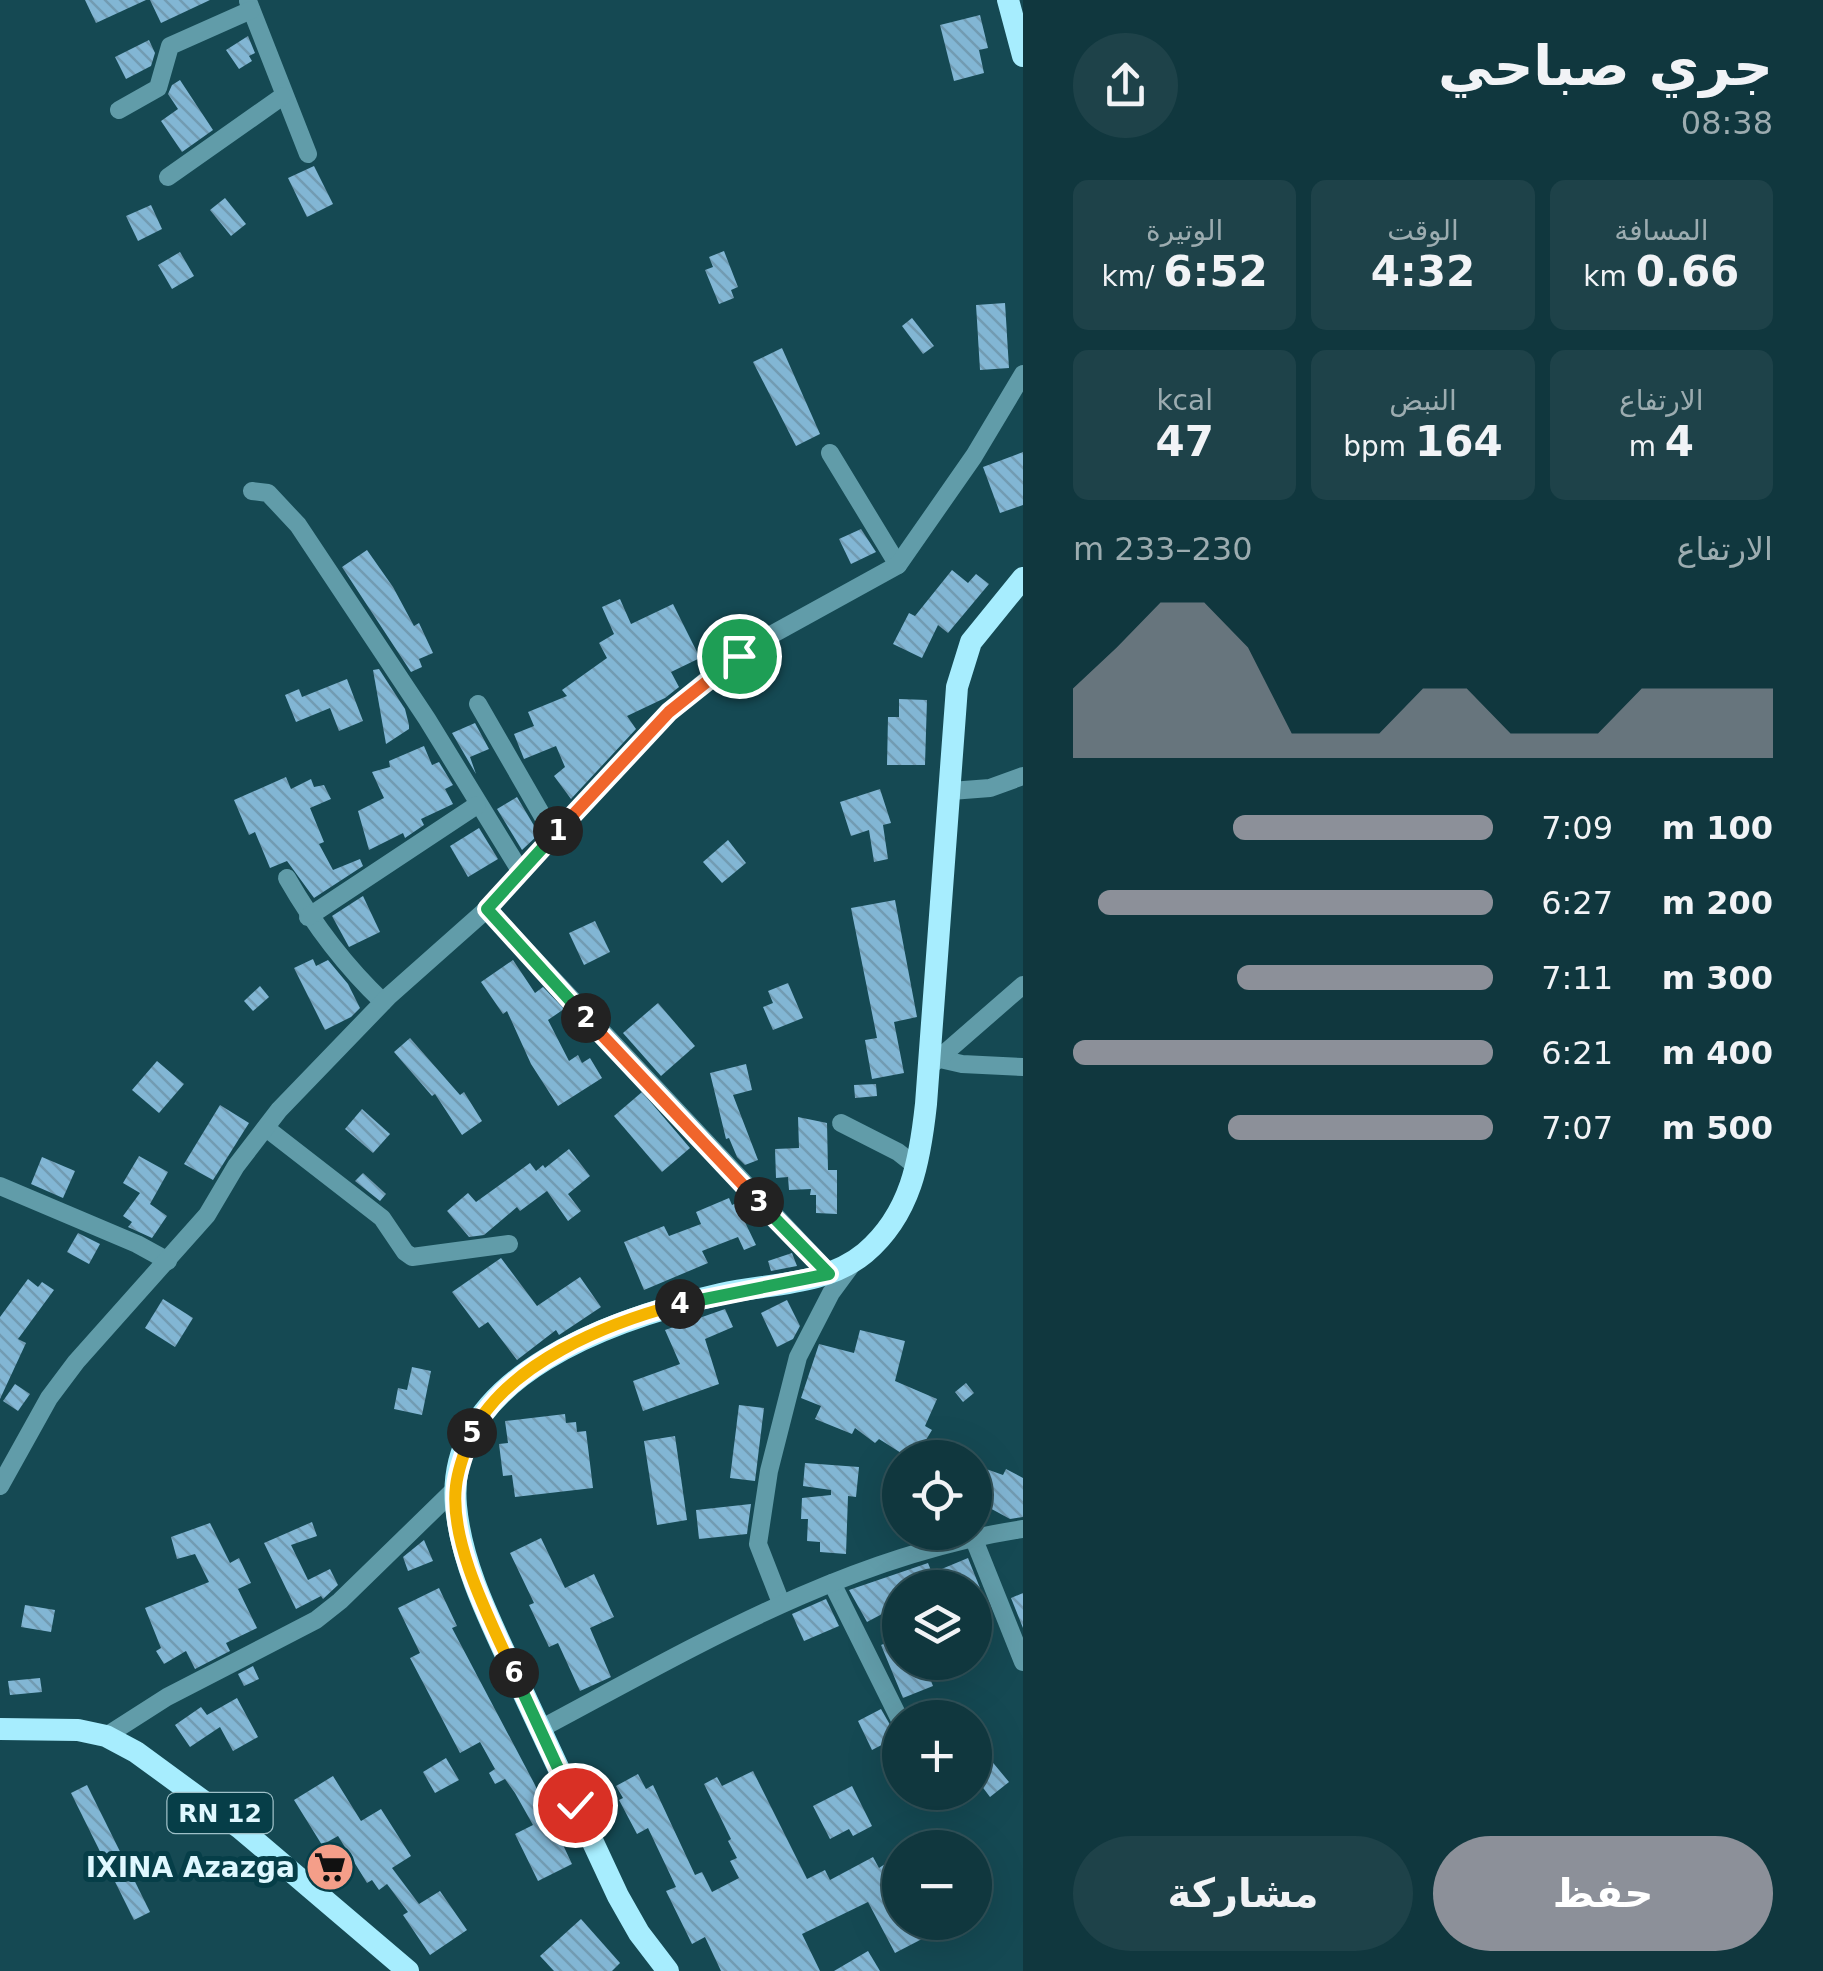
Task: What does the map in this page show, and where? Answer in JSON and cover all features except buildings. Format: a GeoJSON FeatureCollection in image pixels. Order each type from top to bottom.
{"type":"FeatureCollection","features":[{"type":"Feature","properties":{"kind":"main road"},"geometry":{"type":"LineString","coordinates":[[1008,0],[1023,56]]}},
{"type":"Feature","properties":{"kind":"main road"},"geometry":{"type":"LineString","coordinates":[[668,1971],[639,1933],[618,1896],[493,1627],[468,1564],[455,1489],[473,1430],[488,1406],[529,1369],[572,1346],[675,1305],[829,1274],[875,1244],[900,1212],[917,1167],[935,1062],[957,687],[966,654],[978,633],[1023,578]]}},
{"type":"Feature","properties":{"kind":"main road","name":"RN 12"},"geometry":{"type":"LineString","coordinates":[[0,1729],[68,1728],[106,1736],[136,1752],[240,1828],[408,1971]]}},
{"type":"Feature","properties":{"kind":"street"},"geometry":{"type":"LineString","coordinates":[[119,110],[158,88],[170,46],[250,5],[308,154]]}},
{"type":"Feature","properties":{"kind":"street"},"geometry":{"type":"LineString","coordinates":[[168,177],[283,96]]}},
{"type":"Feature","properties":{"kind":"street"},"geometry":{"type":"LineString","coordinates":[[0,1486],[50,1398],[76,1362],[207,1215],[236,1166],[338,1046],[487,909],[669,712],[713,674],[786,626],[898,565],[974,456],[1023,374]]}},
{"type":"Feature","properties":{"kind":"street"},"geometry":{"type":"LineString","coordinates":[[830,453],[898,565]]}},
{"type":"Feature","properties":{"kind":"street"},"geometry":{"type":"LineString","coordinates":[[252,491],[268,493],[298,525],[427,719],[521,872]]}},
{"type":"Feature","properties":{"kind":"street"},"geometry":{"type":"LineString","coordinates":[[478,704],[554,836]]}},
{"type":"Feature","properties":{"kind":"street"},"geometry":{"type":"LineString","coordinates":[[951,791],[990,788],[1023,776]]}},
{"type":"Feature","properties":{"kind":"street"},"geometry":{"type":"LineString","coordinates":[[308,916],[477,804]]}},
{"type":"Feature","properties":{"kind":"street"},"geometry":{"type":"LineString","coordinates":[[287,878],[329,944],[383,1002]]}},
{"type":"Feature","properties":{"kind":"street"},"geometry":{"type":"LineString","coordinates":[[487,909],[829,1274]]}},
{"type":"Feature","properties":{"kind":"street"},"geometry":{"type":"LineString","coordinates":[[935,1062],[1023,985]]}},
{"type":"Feature","properties":{"kind":"street"},"geometry":{"type":"LineString","coordinates":[[935,1062],[1023,1067]]}},
{"type":"Feature","properties":{"kind":"street"},"geometry":{"type":"LineString","coordinates":[[841,1123],[898,1152],[917,1167]]}},
{"type":"Feature","properties":{"kind":"street"},"geometry":{"type":"LineString","coordinates":[[266,1128],[382,1218],[412,1257],[509,1244]]}},
{"type":"Feature","properties":{"kind":"street"},"geometry":{"type":"LineString","coordinates":[[0,1186],[168,1261]]}},
{"type":"Feature","properties":{"kind":"street"},"geometry":{"type":"LineString","coordinates":[[781,1603],[758,1544],[769,1471],[798,1357],[855,1260]]}},
{"type":"Feature","properties":{"kind":"street"},"geometry":{"type":"LineString","coordinates":[[106,1736],[167,1698],[316,1620],[455,1489]]}},
{"type":"Feature","properties":{"kind":"street"},"geometry":{"type":"LineString","coordinates":[[992,1534],[1023,1530]]}},
{"type":"Feature","properties":{"kind":"street"},"geometry":{"type":"LineString","coordinates":[[540,1729],[781,1603],[932,1550]]}},
{"type":"Feature","properties":{"kind":"street"},"geometry":{"type":"LineString","coordinates":[[979,1550],[1023,1662]]}},
{"type":"Feature","properties":{"kind":"street"},"geometry":{"type":"LineString","coordinates":[[832,1583],[890,1700]]}},
{"type":"Feature","properties":{"kind":"place","name":"IXINA Azazga"},"geometry":{"type":"Point","coordinates":[330,1867]}},
{"type":"Feature","properties":{"kind":"route"},"geometry":{"type":"LineString","coordinates":[[575,1805],[468,1564],[455,1489],[473,1430],[488,1406],[529,1369],[624,1323],[728,1292],[829,1274],[487,909],[669,712],[739,656]]}}]}
